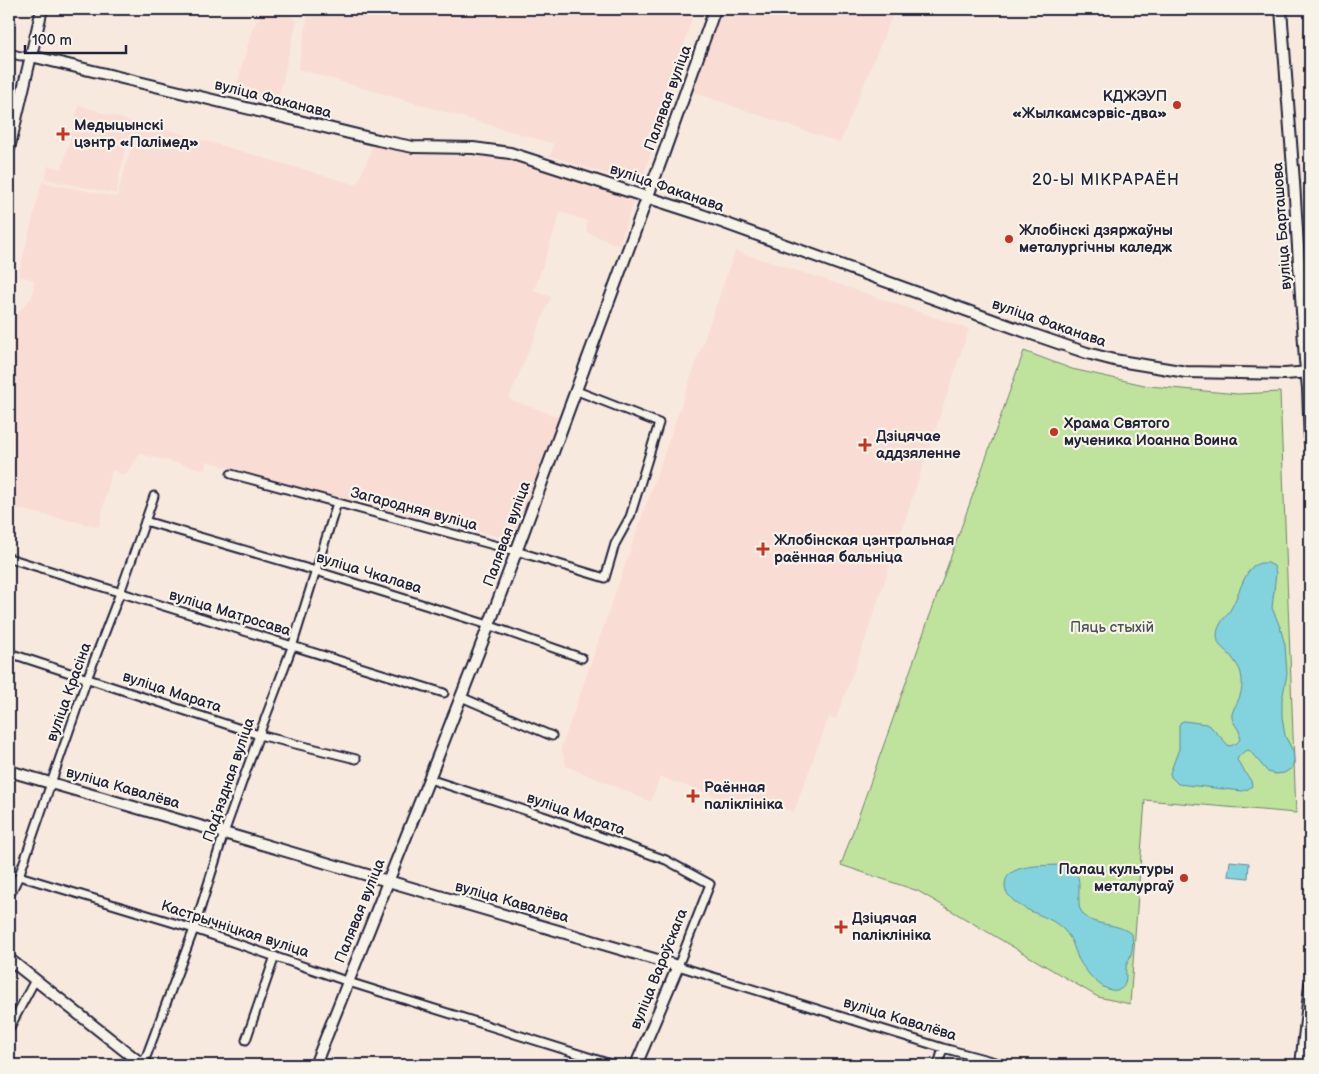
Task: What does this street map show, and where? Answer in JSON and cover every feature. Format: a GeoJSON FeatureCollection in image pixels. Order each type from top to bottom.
{"type":"FeatureCollection","features":[{"type":"Feature","properties":{"kind":"main road"},"geometry":{"type":"LineString","coordinates":[[9,149],[42,9]]}},
{"type":"Feature","properties":{"kind":"main road","name":"Палявая вуліца"},"geometry":{"type":"LineString","coordinates":[[314,1065],[489,625],[648,197],[715,9]]}},
{"type":"Feature","properties":{"kind":"main road","name":"вуліца Барташова"},"geometry":{"type":"LineString","coordinates":[[1281,9],[1309,372],[1310,441]]}},
{"type":"Feature","properties":{"kind":"main road","name":"вуліца Факанава"},"geometry":{"type":"LineString","coordinates":[[31,56],[413,147],[473,148],[510,153],[648,197],[1087,353],[1186,372],[1285,374],[1309,372]]}},
{"type":"Feature","properties":{"kind":"main road","name":"вуліца Кавалёва"},"geometry":{"type":"LineString","coordinates":[[9,771],[678,966]]}},
{"type":"Feature","properties":{"kind":"main road"},"geometry":{"type":"LineString","coordinates":[[9,959],[143,1065]]}},
{"type":"Feature","properties":{"kind":"main road","name":"вуліца Вароўскага"},"geometry":{"type":"LineString","coordinates":[[636,1065],[678,966]]}},
{"type":"Feature","properties":{"kind":"main road"},"geometry":{"type":"LineString","coordinates":[[1301,1065],[1308,1034],[1310,985]]}},
{"type":"Feature","properties":{"kind":"street","name":"вуліца Факанава"},"geometry":{"type":"LineString","coordinates":[[9,54],[31,56]]}},
{"type":"Feature","properties":{"kind":"street","name":"Загародняя вуліца"},"geometry":{"type":"LineString","coordinates":[[231,474],[516,551],[605,578],[615,544],[630,517],[660,423],[576,390]]}},
{"type":"Feature","properties":{"kind":"street","name":"вуліца Красіна"},"geometry":{"type":"LineString","coordinates":[[9,897],[52,783],[87,679],[154,496]]}},
{"type":"Feature","properties":{"kind":"street","name":"Падʼяздная вуліца"},"geometry":{"type":"LineString","coordinates":[[143,1065],[194,929],[224,833],[258,735],[292,647],[336,503]]}},
{"type":"Feature","properties":{"kind":"street","name":"вуліца Чкалава"},"geometry":{"type":"LineString","coordinates":[[145,521],[489,625],[582,658]]}},
{"type":"Feature","properties":{"kind":"street","name":"вуліца Матросава"},"geometry":{"type":"LineString","coordinates":[[9,558],[444,694]]}},
{"type":"Feature","properties":{"kind":"street","name":"вуліца Марата"},"geometry":{"type":"LineString","coordinates":[[9,653],[258,735],[356,759]]}},
{"type":"Feature","properties":{"kind":"street"},"geometry":{"type":"LineString","coordinates":[[461,697],[552,736]]}},
{"type":"Feature","properties":{"kind":"street","name":"вуліца Марата"},"geometry":{"type":"LineString","coordinates":[[429,779],[546,816],[666,860],[710,884]]}},
{"type":"Feature","properties":{"kind":"street","name":"Кастрычніцкая вуліца"},"geometry":{"type":"LineString","coordinates":[[18,876],[194,929],[348,981],[614,1065]]}},
{"type":"Feature","properties":{"kind":"street","name":"вуліца Вароўскага"},"geometry":{"type":"LineString","coordinates":[[678,966],[710,884]]}},
{"type":"Feature","properties":{"kind":"street"},"geometry":{"type":"LineString","coordinates":[[246,1040],[275,956]]}},
{"type":"Feature","properties":{"kind":"street","name":"вуліца Кавалёва"},"geometry":{"type":"LineString","coordinates":[[678,966],[943,1048],[1006,1065]]}},
{"type":"Feature","properties":{"kind":"street"},"geometry":{"type":"LineString","coordinates":[[9,1029],[35,980]]}},
{"type":"Feature","properties":{"kind":"street"},"geometry":{"type":"LineString","coordinates":[[938,1065],[943,1048]]}},
{"type":"Feature","properties":{"kind":"shaded area"},"geometry":{"type":"Polygon","coordinates":[[[264,9],[278,9],[297,20],[277,106],[234,95],[252,29],[264,9]]]}},
{"type":"Feature","properties":{"kind":"shaded area"},"geometry":{"type":"Polygon","coordinates":[[[309,9],[695,9],[641,185],[550,156],[554,144],[298,69],[309,9]]]}},
{"type":"Feature","properties":{"kind":"shaded area"},"geometry":{"type":"Polygon","coordinates":[[[721,9],[895,9],[840,143],[692,92],[721,9]]]}},
{"type":"Feature","properties":{"kind":"shaded area"},"geometry":{"type":"Polygon","coordinates":[[[79,105],[135,123],[131,141],[127,140],[116,194],[45,179],[48,166],[62,168],[79,105]]]}},
{"type":"Feature","properties":{"kind":"shaded area"},"geometry":{"type":"Polygon","coordinates":[[[138,121],[357,185],[374,143],[409,154],[514,158],[634,200],[619,246],[586,232],[587,221],[561,212],[534,291],[551,297],[509,399],[559,417],[513,540],[337,499],[207,461],[205,470],[140,454],[125,476],[112,470],[99,527],[9,507],[9,323],[32,297],[34,280],[18,276],[42,182],[117,197],[138,121]]]}},
{"type":"Feature","properties":{"kind":"shaded area","name":"Жлобінская цэнтральная раённая бальніца"},"geometry":{"type":"Polygon","coordinates":[[[735,251],[824,279],[969,329],[864,643],[836,719],[829,717],[794,812],[751,797],[732,802],[660,777],[651,802],[566,766],[561,748],[735,251]]]}},
{"type":"Feature","properties":{"kind":"green space","name":"Пяць стыхій"},"geometry":{"type":"Polygon","coordinates":[[[1024,351],[1072,369],[1149,386],[1238,394],[1280,392],[1296,813],[1145,800],[1130,1004],[1098,997],[918,891],[841,865],[1024,351]]]}},
{"type":"Feature","properties":{"kind":"water"},"geometry":{"type":"Polygon","coordinates":[[[1260,563],[1268,563],[1274,566],[1276,573],[1272,608],[1285,645],[1287,674],[1282,700],[1282,717],[1285,736],[1293,751],[1294,761],[1292,768],[1284,773],[1268,772],[1249,750],[1239,756],[1237,760],[1251,781],[1252,786],[1248,789],[1242,791],[1178,784],[1171,777],[1170,773],[1179,749],[1179,725],[1181,722],[1206,724],[1229,746],[1236,744],[1239,740],[1240,735],[1232,714],[1241,691],[1241,674],[1229,654],[1219,644],[1217,631],[1232,607],[1247,574],[1253,566],[1260,563]]]}},
{"type":"Feature","properties":{"kind":"water"},"geometry":{"type":"Polygon","coordinates":[[[1230,861],[1249,863],[1248,878],[1228,876],[1230,861]]]}},
{"type":"Feature","properties":{"kind":"water"},"geometry":{"type":"Polygon","coordinates":[[[1060,865],[1068,867],[1076,874],[1079,883],[1079,908],[1088,919],[1126,930],[1132,934],[1133,943],[1126,967],[1126,981],[1120,989],[1111,990],[1105,988],[1094,980],[1078,958],[1067,933],[1049,919],[1018,904],[1010,898],[1007,892],[1005,886],[1006,879],[1011,873],[1026,867],[1060,865]]]}},
{"type":"Feature","properties":{"kind":"place","name":"КДЖЭУП «Жылкамсэрвіс-два»"},"geometry":{"type":"Point","coordinates":[1177,105]}},
{"type":"Feature","properties":{"kind":"place","name":"Медыцынскі цэнтр «Палімед»"},"geometry":{"type":"Point","coordinates":[63,134]}},
{"type":"Feature","properties":{"kind":"place","name":"Жлобінскі дзяржаўны металургічны каледж"},"geometry":{"type":"Point","coordinates":[1009,239]}},
{"type":"Feature","properties":{"kind":"place","name":"Храма Святого мученика Иоанна Воина"},"geometry":{"type":"Point","coordinates":[1054,432]}},
{"type":"Feature","properties":{"kind":"place","name":"Дзіцячае аддзяленне"},"geometry":{"type":"Point","coordinates":[865,445]}},
{"type":"Feature","properties":{"kind":"place","name":"Жлобінская цэнтральная раённая бальніца"},"geometry":{"type":"Point","coordinates":[763,549]}},
{"type":"Feature","properties":{"kind":"place","name":"Раённая паліклініка"},"geometry":{"type":"Point","coordinates":[693,796]}},
{"type":"Feature","properties":{"kind":"place","name":"Палац культуры металургаў"},"geometry":{"type":"Point","coordinates":[1184,878]}},
{"type":"Feature","properties":{"kind":"place","name":"Дзіцячая паліклініка"},"geometry":{"type":"Point","coordinates":[841,927]}},
{"type":"Feature","properties":{"kind":"district","name":"20-Ы МІКРАРАЁН"},"geometry":{"type":"Point","coordinates":[1106,180]}}]}
